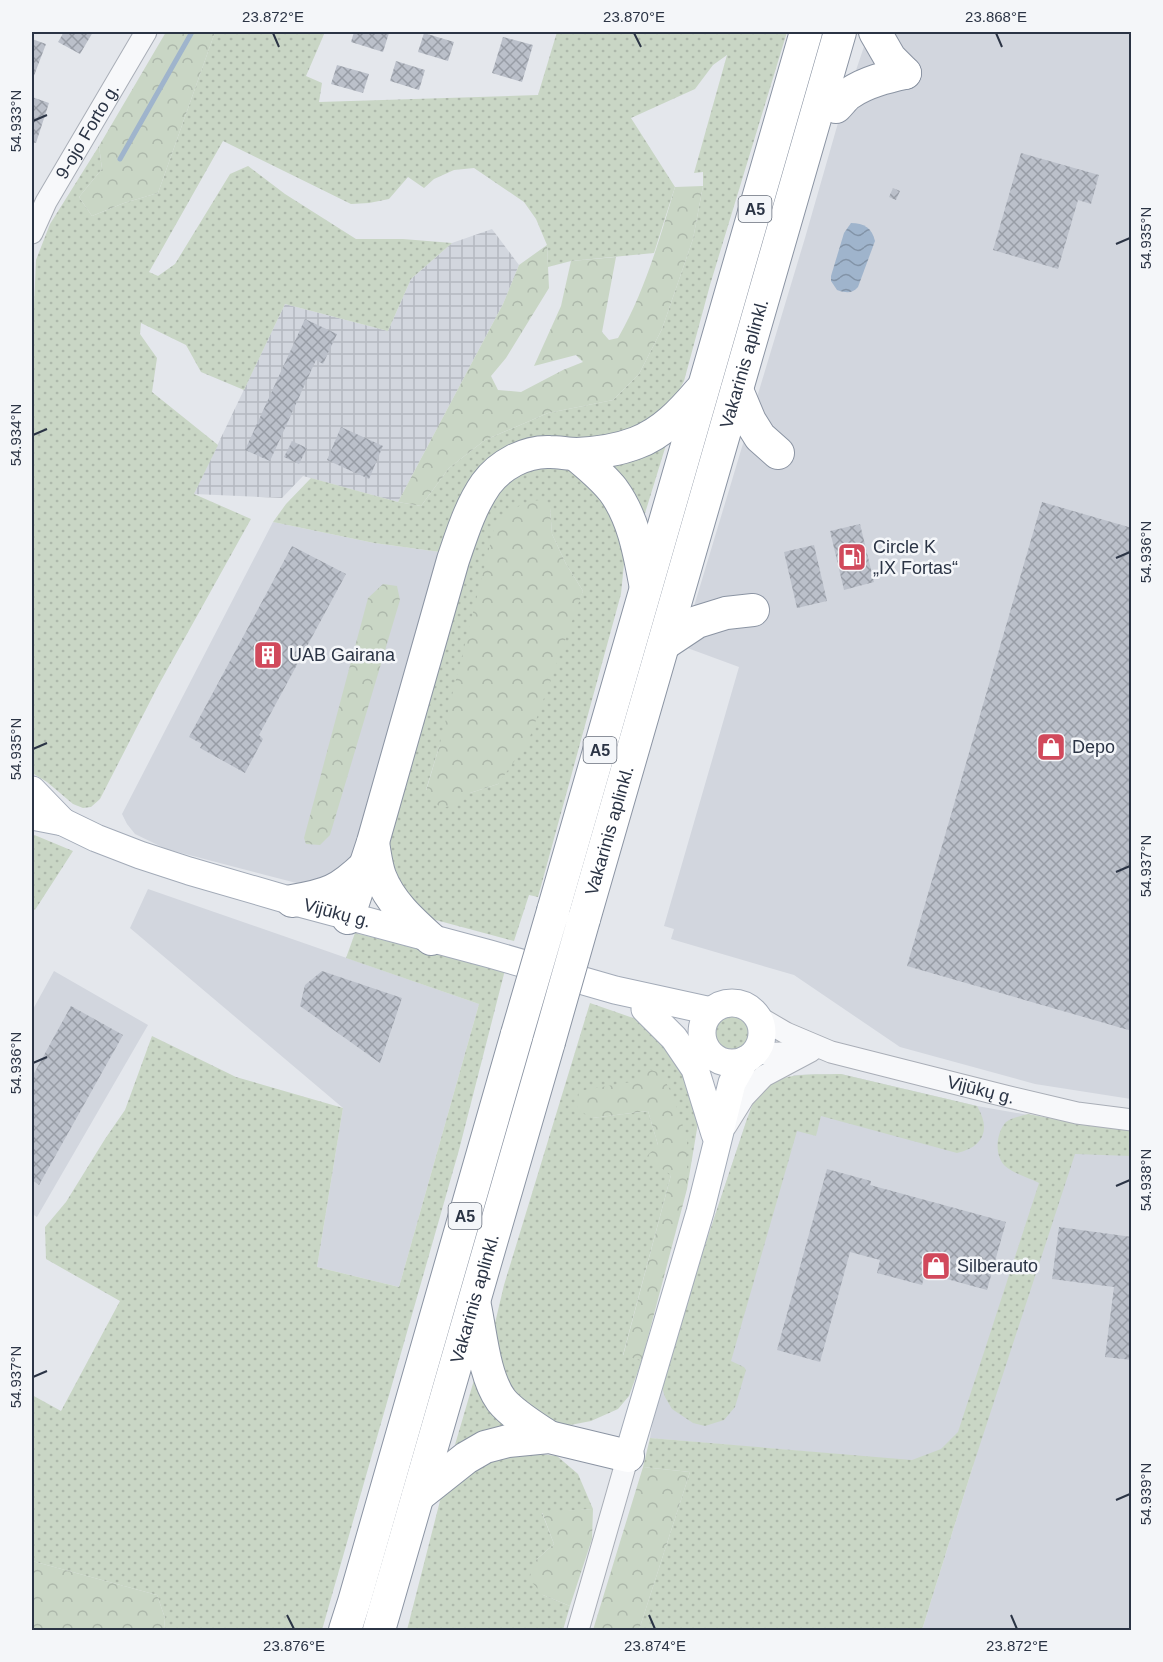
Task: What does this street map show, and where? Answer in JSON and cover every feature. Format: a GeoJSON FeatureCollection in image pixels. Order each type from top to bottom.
{"type":"FeatureCollection","features":[{"type":"Feature","properties":{"kind":"highway","name":"Vakarinis aplinkl."},"geometry":{"type":"LineString","coordinates":[[345,1630],[368,1557],[806,32]]}},
{"type":"Feature","properties":{"kind":"highway","name":"Vakarinis aplinkl."},"geometry":{"type":"LineString","coordinates":[[379,1630],[840,32]]}},
{"type":"Feature","properties":{"kind":"highway"},"geometry":{"type":"LineString","coordinates":[[799,178],[836,107],[863,32]]}},
{"type":"Feature","properties":{"kind":"highway"},"geometry":{"type":"LineString","coordinates":[[836,107],[856,90],[883,78],[905,74],[890,58],[875,32]]}},
{"type":"Feature","properties":{"kind":"highway"},"geometry":{"type":"LineString","coordinates":[[348,918],[369,854],[453,560],[464,526],[487,483],[501,469],[531,454],[547,452],[575,454],[637,443],[654,435],[668,424],[705,386]]}},
{"type":"Feature","properties":{"kind":"highway"},"geometry":{"type":"LineString","coordinates":[[737,390],[750,421],[760,437],[778,453]]}},
{"type":"Feature","properties":{"kind":"highway"},"geometry":{"type":"LineString","coordinates":[[575,454],[602,477],[623,505],[638,549],[646,589]]}},
{"type":"Feature","properties":{"kind":"highway"},"geometry":{"type":"LineString","coordinates":[[664,644],[697,622],[726,613],[753,610]]}},
{"type":"Feature","properties":{"kind":"highway"},"geometry":{"type":"LineString","coordinates":[[292,902],[333,891],[349,882],[369,854]]}},
{"type":"Feature","properties":{"kind":"highway"},"geometry":{"type":"LineString","coordinates":[[369,854],[390,897],[406,917],[431,939]]}},
{"type":"Feature","properties":{"kind":"highway"},"geometry":{"type":"LineString","coordinates":[[474,1301],[491,1379],[501,1400],[519,1417],[549,1437],[628,1456]]}},
{"type":"Feature","properties":{"kind":"highway"},"geometry":{"type":"LineString","coordinates":[[418,1496],[466,1458],[485,1448],[508,1442],[549,1437]]}},
{"type":"Feature","properties":{"kind":"main road","name":"Vijūkų g."},"geometry":{"type":"LineString","coordinates":[[32,790],[63,822]]}},
{"type":"Feature","properties":{"kind":"main road","name":"Vijūkų g."},"geometry":{"type":"LineString","coordinates":[[32,816],[63,822],[140,855],[292,902],[615,990],[711,1011]]}},
{"type":"Feature","properties":{"kind":"main road","name":"Vijūkų g."},"geometry":{"type":"LineString","coordinates":[[615,990],[645,1009],[682,1026],[708,1050]]}},
{"type":"Feature","properties":{"kind":"main road"},"geometry":{"type":"LineString","coordinates":[[628,1456],[700,1212],[732,1083],[759,1046],[762,1036],[757,1016],[750,1008],[741,1004],[720,1005],[711,1011],[702,1028],[702,1037],[708,1050],[715,1080],[717,1139]]}},
{"type":"Feature","properties":{"kind":"main road"},"geometry":{"type":"LineString","coordinates":[[645,1009],[674,1038],[695,1069],[717,1139]]}},
{"type":"Feature","properties":{"kind":"main road"},"geometry":{"type":"LineString","coordinates":[[708,1050],[717,1059],[726,1062],[736,1062],[749,1057]]}},
{"type":"Feature","properties":{"kind":"street","name":"9-ojo Forto g."},"geometry":{"type":"LineString","coordinates":[[32,233],[39,200],[146,32]]}},
{"type":"Feature","properties":{"kind":"street","name":"Vijūkų g."},"geometry":{"type":"LineString","coordinates":[[757,1016],[821,1052],[1077,1113],[1131,1120]]}},
{"type":"Feature","properties":{"kind":"street"},"geometry":{"type":"LineString","coordinates":[[717,1139],[744,1097],[764,1076],[821,1052]]}},
{"type":"Feature","properties":{"kind":"street","name":"Vijūkų g."},"geometry":{"type":"LineString","coordinates":[[749,1057],[821,1052]]}},
{"type":"Feature","properties":{"kind":"street"},"geometry":{"type":"LineString","coordinates":[[578,1630],[628,1456]]}},
{"type":"Feature","properties":{"kind":"shaded area"},"geometry":{"type":"Polygon","coordinates":[[[869,32],[1131,32],[1131,1099],[1035,1084],[900,1047],[794,975],[671,939],[674,929],[664,926],[739,667],[682,646],[838,123],[869,32]]]}},
{"type":"Feature","properties":{"kind":"shaded area"},"geometry":{"type":"Polygon","coordinates":[[[492,229],[519,265],[503,304],[398,502],[303,476],[282,498],[194,494],[285,304],[388,331],[411,279],[452,243],[492,229]]]}},
{"type":"Feature","properties":{"kind":"shaded area"},"geometry":{"type":"Polygon","coordinates":[[[273,522],[374,543],[440,552],[350,865],[308,886],[166,849],[135,834],[122,814],[273,522]]]}},
{"type":"Feature","properties":{"kind":"shaded area"},"geometry":{"type":"Polygon","coordinates":[[[148,889],[479,1004],[399,1287],[317,1267],[343,1108],[130,928],[148,889]]]}},
{"type":"Feature","properties":{"kind":"shaded area"},"geometry":{"type":"Polygon","coordinates":[[[54,971],[148,1025],[37,1217],[32,1214],[32,1011],[54,971]]]}},
{"type":"Feature","properties":{"kind":"shaded area"},"geometry":{"type":"Polygon","coordinates":[[[841,1074],[977,1106],[1080,1124],[1131,1130],[1131,1630],[922,1630],[973,1466],[650,1438],[660,1381],[747,1119],[794,1075],[841,1074]]]}},
{"type":"Feature","properties":{"kind":"green space"},"geometry":{"type":"Polygon","coordinates":[[[166,32],[215,32],[158,193],[92,216],[79,197],[102,169],[99,146],[166,32]]]}},
{"type":"Feature","properties":{"kind":"green space"},"geometry":{"type":"Polygon","coordinates":[[[215,32],[325,32],[306,76],[322,83],[319,102],[538,95],[557,32],[787,32],[710,285],[684,381],[668,411],[621,439],[544,439],[440,552],[374,543],[273,522],[286,504],[311,478],[421,506],[449,468],[485,440],[548,413],[613,400],[639,374],[662,329],[693,239],[703,186],[703,172],[694,173],[727,55],[713,65],[695,89],[631,118],[675,187],[654,253],[571,261],[548,267],[547,245],[536,219],[524,202],[474,168],[454,170],[434,179],[424,188],[408,177],[389,199],[351,204],[223,141],[149,272],[158,276],[175,264],[230,174],[248,166],[285,194],[356,239],[403,239],[452,243],[411,279],[388,331],[285,304],[244,390],[201,372],[186,345],[141,323],[140,334],[157,358],[152,392],[218,445],[194,494],[251,519],[158,686],[100,799],[91,807],[83,808],[73,804],[47,782],[32,773],[32,351],[36,260],[50,224],[99,146],[102,169],[79,197],[92,216],[158,193],[215,32]]]}},
{"type":"Feature","properties":{"kind":"green space"},"geometry":{"type":"Polygon","coordinates":[[[703,186],[693,239],[662,329],[639,374],[613,400],[548,413],[485,440],[449,468],[421,506],[398,502],[503,304],[519,265],[547,245],[549,288],[506,358],[491,376],[498,390],[521,392],[583,362],[576,355],[534,366],[561,306],[571,261],[616,257],[602,332],[609,340],[618,338],[644,283],[675,187],[703,186]]]}},
{"type":"Feature","properties":{"kind":"green space"},"geometry":{"type":"Polygon","coordinates":[[[666,445],[642,523],[607,462],[666,445]]]}},
{"type":"Feature","properties":{"kind":"green space"},"geometry":{"type":"Polygon","coordinates":[[[554,466],[572,469],[595,479],[626,543],[621,594],[538,897],[529,895],[514,941],[432,919],[404,891],[392,861],[388,840],[478,531],[491,505],[506,485],[514,478],[554,466]],[[550,508],[439,747],[426,790],[470,793],[498,784],[583,591],[566,564],[552,534],[550,508]]]}},
{"type":"Feature","properties":{"kind":"green space"},"geometry":{"type":"Polygon","coordinates":[[[540,500],[550,508],[552,534],[566,564],[583,591],[528,742],[498,784],[470,793],[457,805],[440,808],[426,791],[494,529],[509,513],[520,506],[540,500]]]}},
{"type":"Feature","properties":{"kind":"green space"},"geometry":{"type":"Polygon","coordinates":[[[383,584],[397,586],[400,600],[330,835],[320,845],[306,844],[304,838],[368,598],[383,584]]]}},
{"type":"Feature","properties":{"kind":"green space"},"geometry":{"type":"Polygon","coordinates":[[[32,834],[73,851],[35,910],[32,908],[32,834]]]}},
{"type":"Feature","properties":{"kind":"green space"},"geometry":{"type":"Polygon","coordinates":[[[355,933],[505,970],[459,1150],[322,1630],[164,1630],[165,1618],[157,1595],[32,1561],[32,1395],[61,1411],[120,1301],[46,1259],[45,1227],[66,1202],[125,1110],[152,1036],[236,1077],[343,1108],[317,1267],[399,1287],[479,1004],[346,958],[355,933]]]}},
{"type":"Feature","properties":{"kind":"green space"},"geometry":{"type":"Polygon","coordinates":[[[590,1003],[636,1019],[661,1037],[681,1060],[698,1123],[687,1189],[687,1140],[631,1082],[592,1118],[648,1111],[658,1145],[671,1175],[623,1355],[642,1360],[629,1396],[618,1409],[591,1421],[565,1426],[544,1419],[503,1385],[491,1340],[504,1285],[590,1003]]]}},
{"type":"Feature","properties":{"kind":"green space"},"geometry":{"type":"Polygon","coordinates":[[[732,1016],[744,1021],[749,1033],[744,1045],[732,1050],[720,1045],[715,1033],[720,1021],[732,1016]]]}},
{"type":"Feature","properties":{"kind":"green space"},"geometry":{"type":"Polygon","coordinates":[[[644,1068],[661,1073],[673,1096],[687,1140],[687,1189],[642,1360],[623,1356],[671,1175],[646,1157],[658,1145],[648,1111],[592,1118],[577,1109],[579,1091],[631,1082],[644,1068]]]}},
{"type":"Feature","properties":{"kind":"green space"},"geometry":{"type":"Polygon","coordinates":[[[841,1074],[977,1106],[984,1122],[982,1136],[979,1142],[957,1153],[821,1116],[816,1136],[797,1131],[731,1361],[746,1370],[735,1407],[724,1420],[705,1426],[693,1423],[672,1409],[660,1381],[753,1102],[764,1088],[784,1078],[841,1074]]]}},
{"type":"Feature","properties":{"kind":"green space"},"geometry":{"type":"Polygon","coordinates":[[[1028,1114],[1080,1124],[1131,1130],[1131,1156],[1075,1154],[922,1630],[639,1630],[690,1472],[643,1467],[650,1438],[912,1460],[941,1449],[958,1432],[1039,1183],[1005,1166],[998,1150],[998,1138],[1006,1122],[1028,1114]]]}},
{"type":"Feature","properties":{"kind":"green space"},"geometry":{"type":"Polygon","coordinates":[[[474,1380],[528,1434],[452,1455],[474,1380]]]}},
{"type":"Feature","properties":{"kind":"green space"},"geometry":{"type":"Polygon","coordinates":[[[522,1452],[557,1456],[578,1474],[593,1509],[542,1513],[554,1544],[536,1560],[543,1595],[570,1606],[563,1630],[407,1630],[443,1489],[483,1461],[522,1452]]]}},
{"type":"Feature","properties":{"kind":"green space"},"geometry":{"type":"Polygon","coordinates":[[[643,1467],[690,1472],[639,1630],[593,1630],[643,1467]]]}},
{"type":"Feature","properties":{"kind":"green space"},"geometry":{"type":"Polygon","coordinates":[[[593,1509],[592,1539],[570,1606],[543,1595],[529,1579],[536,1560],[554,1544],[542,1512],[593,1509]]]}},
{"type":"Feature","properties":{"kind":"green space"},"geometry":{"type":"Polygon","coordinates":[[[32,1561],[157,1595],[165,1618],[164,1630],[32,1630],[32,1561]]]}},
{"type":"Feature","properties":{"kind":"water"},"geometry":{"type":"Polygon","coordinates":[[[851,223],[867,227],[875,241],[858,287],[851,292],[846,292],[837,290],[831,281],[831,276],[844,233],[851,223]]]}},
{"type":"Feature","properties":{"kind":"building"},"geometry":{"type":"Polygon","coordinates":[[[64,32],[93,32],[80,54],[58,42],[64,32]]]}},
{"type":"Feature","properties":{"kind":"building"},"geometry":{"type":"Polygon","coordinates":[[[354,32],[389,33],[383,52],[351,42],[354,32]]]}},
{"type":"Feature","properties":{"kind":"building"},"geometry":{"type":"Polygon","coordinates":[[[424,33],[454,42],[448,61],[418,52],[424,33]]]}},
{"type":"Feature","properties":{"kind":"building"},"geometry":{"type":"Polygon","coordinates":[[[503,37],[533,45],[522,82],[492,73],[503,37]]]}},
{"type":"Feature","properties":{"kind":"building"},"geometry":{"type":"Polygon","coordinates":[[[32,39],[46,44],[32,81],[32,39]]]}},
{"type":"Feature","properties":{"kind":"building"},"geometry":{"type":"Polygon","coordinates":[[[396,61],[425,70],[419,90],[390,81],[396,61]]]}},
{"type":"Feature","properties":{"kind":"building"},"geometry":{"type":"Polygon","coordinates":[[[337,65],[369,74],[363,93],[331,84],[337,65]]]}},
{"type":"Feature","properties":{"kind":"building"},"geometry":{"type":"Polygon","coordinates":[[[32,97],[49,103],[36,143],[32,142],[32,97]]]}},
{"type":"Feature","properties":{"kind":"building"},"geometry":{"type":"Polygon","coordinates":[[[1021,153],[1099,175],[1091,204],[1078,200],[1058,269],[993,250],[1021,153]]]}},
{"type":"Feature","properties":{"kind":"building"},"geometry":{"type":"Polygon","coordinates":[[[893,188],[900,191],[896,200],[889,197],[893,188]]]}},
{"type":"Feature","properties":{"kind":"building"},"geometry":{"type":"Polygon","coordinates":[[[305,319],[337,334],[323,364],[316,360],[270,461],[245,450],[305,319]]]}},
{"type":"Feature","properties":{"kind":"building"},"geometry":{"type":"Polygon","coordinates":[[[341,427],[383,446],[369,479],[327,460],[341,427]]]}},
{"type":"Feature","properties":{"kind":"building"},"geometry":{"type":"Polygon","coordinates":[[[292,441],[307,448],[299,464],[284,457],[292,441]]]}},
{"type":"Feature","properties":{"kind":"building","name":"Depo"},"geometry":{"type":"Polygon","coordinates":[[[1042,502],[1132,528],[1132,1031],[907,966],[1042,502]]]}},
{"type":"Feature","properties":{"kind":"building","name":"Circle K „IX Fortas“"},"geometry":{"type":"Polygon","coordinates":[[[860,524],[874,582],[844,590],[830,531],[860,524]]]}},
{"type":"Feature","properties":{"kind":"building"},"geometry":{"type":"Polygon","coordinates":[[[814,545],[827,601],[797,608],[784,552],[814,545]]]}},
{"type":"Feature","properties":{"kind":"building","name":"UAB Gairana"},"geometry":{"type":"Polygon","coordinates":[[[292,546],[346,574],[259,735],[263,739],[245,773],[200,748],[202,744],[189,737],[292,546]]]}},
{"type":"Feature","properties":{"kind":"building"},"geometry":{"type":"Polygon","coordinates":[[[322,971],[402,998],[380,1063],[300,1006],[305,985],[322,971]]]}},
{"type":"Feature","properties":{"kind":"building"},"geometry":{"type":"Polygon","coordinates":[[[71,1006],[123,1035],[39,1185],[32,1180],[32,1077],[71,1006]]]}},
{"type":"Feature","properties":{"kind":"building","name":"Silberauto"},"geometry":{"type":"Polygon","coordinates":[[[827,1169],[871,1181],[870,1185],[1006,1222],[987,1290],[925,1273],[922,1285],[877,1273],[880,1260],[850,1252],[820,1362],[777,1350],[827,1169]]]}},
{"type":"Feature","properties":{"kind":"building"},"geometry":{"type":"Polygon","coordinates":[[[1059,1227],[1132,1237],[1132,1360],[1105,1357],[1114,1287],[1052,1279],[1059,1227]]]}},
{"type":"Feature","properties":{"kind":"waterway"},"geometry":{"type":"LineString","coordinates":[[120,159],[192,32]]}},
{"type":"Feature","properties":{"kind":"place","name":"Circle K „IX Fortas“"},"geometry":{"type":"Point","coordinates":[852,557]}},
{"type":"Feature","properties":{"kind":"place","name":"UAB Gairana"},"geometry":{"type":"Point","coordinates":[268,655]}},
{"type":"Feature","properties":{"kind":"place","name":"Depo"},"geometry":{"type":"Point","coordinates":[1051,747]}},
{"type":"Feature","properties":{"kind":"place","name":"Silberauto"},"geometry":{"type":"Point","coordinates":[936,1266]}}]}
